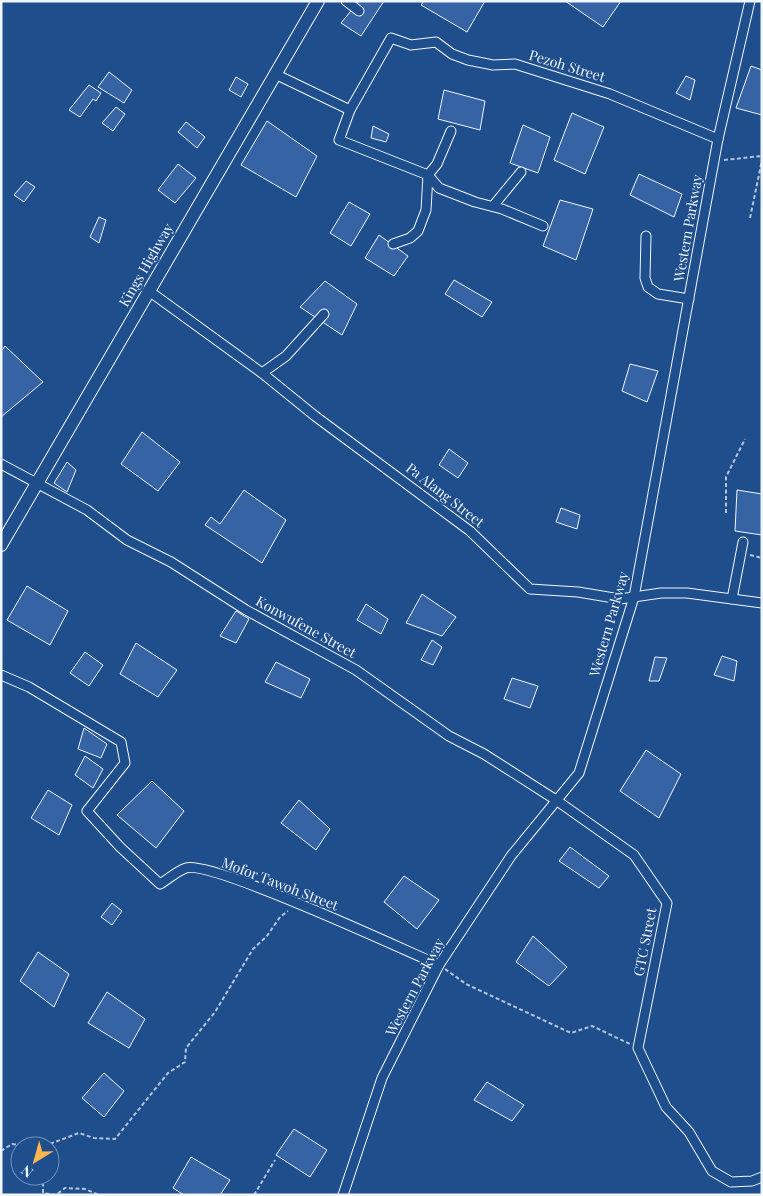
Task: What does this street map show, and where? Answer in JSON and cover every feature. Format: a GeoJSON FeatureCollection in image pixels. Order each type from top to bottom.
{"type":"FeatureCollection","features":[{"type":"Feature","properties":{"kind":"street","name":"Kings Highway"},"geometry":{"type":"LineString","coordinates":[[1,545],[318,1]]}},
{"type":"Feature","properties":{"kind":"street"},"geometry":{"type":"LineString","coordinates":[[346,1],[359,11]]}},
{"type":"Feature","properties":{"kind":"street","name":"Western Parkway"},"geometry":{"type":"LineString","coordinates":[[343,1195],[382,1078],[439,965],[511,856],[578,773],[634,597],[718,140],[750,1]]}},
{"type":"Feature","properties":{"kind":"street","name":"Pezoh Street"},"geometry":{"type":"LineString","coordinates":[[350,110],[391,38],[411,45],[436,42],[452,54],[468,60],[493,65],[514,64],[583,85],[610,94],[718,140]]}},
{"type":"Feature","properties":{"kind":"street"},"geometry":{"type":"LineString","coordinates":[[275,74],[350,110],[339,140],[428,176],[439,188],[475,202],[493,206],[542,226]]}},
{"type":"Feature","properties":{"kind":"street"},"geometry":{"type":"LineString","coordinates":[[393,244],[410,238],[418,231],[426,210],[428,176],[437,164],[450,131]]}},
{"type":"Feature","properties":{"kind":"street"},"geometry":{"type":"LineString","coordinates":[[493,206],[521,172]]}},
{"type":"Feature","properties":{"kind":"street"},"geometry":{"type":"LineString","coordinates":[[646,236],[646,278],[648,287],[658,294],[689,299]]}},
{"type":"Feature","properties":{"kind":"street","name":"Pa Alang Street"},"geometry":{"type":"LineString","coordinates":[[149,291],[262,373],[315,416],[470,531],[530,589],[578,592],[620,599],[688,593],[762,604]]}},
{"type":"Feature","properties":{"kind":"street"},"geometry":{"type":"LineString","coordinates":[[262,373],[286,356],[324,314]]}},
{"type":"Feature","properties":{"kind":"street","name":"Konwufene Street"},"geometry":{"type":"LineString","coordinates":[[1,464],[87,510],[127,540],[171,562],[246,610],[356,670],[449,736],[484,754],[556,800]]}},
{"type":"Feature","properties":{"kind":"street"},"geometry":{"type":"LineString","coordinates":[[732,599],[743,542]]}},
{"type":"Feature","properties":{"kind":"street","name":"Mofor Tawoh Street"},"geometry":{"type":"LineString","coordinates":[[1,675],[29,687],[121,742],[125,763],[87,811],[120,847],[160,884],[186,868],[206,870],[264,889],[439,965]]}},
{"type":"Feature","properties":{"kind":"street","name":"GTC Street"},"geometry":{"type":"LineString","coordinates":[[556,800],[634,855],[667,903],[638,1048]]}},
{"type":"Feature","properties":{"kind":"street"},"geometry":{"type":"LineString","coordinates":[[638,1048],[666,1108],[689,1132],[712,1171],[730,1182],[752,1182],[762,1177]]}},
{"type":"Feature","properties":{"kind":"path"},"geometry":{"type":"LineString","coordinates":[[714,161],[762,156]]}},
{"type":"Feature","properties":{"kind":"path"},"geometry":{"type":"LineString","coordinates":[[750,218],[762,160]]}},
{"type":"Feature","properties":{"kind":"path"},"geometry":{"type":"LineString","coordinates":[[726,513],[726,477],[745,439]]}},
{"type":"Feature","properties":{"kind":"path"},"geometry":{"type":"LineString","coordinates":[[741,553],[762,558]]}},
{"type":"Feature","properties":{"kind":"path"},"geometry":{"type":"LineString","coordinates":[[60,1140],[79,1133],[94,1138],[116,1139],[168,1073],[184,1062],[186,1048],[215,1012],[253,949],[267,936],[280,916],[288,912]]}},
{"type":"Feature","properties":{"kind":"path"},"geometry":{"type":"LineString","coordinates":[[439,965],[466,984],[571,1033],[592,1026],[638,1048]]}},
{"type":"Feature","properties":{"kind":"path"},"geometry":{"type":"LineString","coordinates":[[254,1195],[274,1160]]}},
{"type":"Feature","properties":{"kind":"path"},"geometry":{"type":"LineString","coordinates":[[43,1186],[43,1193],[56,1195],[65,1188],[86,1189],[99,1195]]}},
{"type":"Feature","properties":{"kind":"building"},"geometry":{"type":"Polygon","coordinates":[[[359,1],[384,1],[361,36],[341,23],[359,1]]]}},
{"type":"Feature","properties":{"kind":"building"},"geometry":{"type":"Polygon","coordinates":[[[424,1],[485,1],[467,32],[421,5],[424,1]]]}},
{"type":"Feature","properties":{"kind":"building"},"geometry":{"type":"Polygon","coordinates":[[[565,1],[621,1],[603,27],[565,1]]]}},
{"type":"Feature","properties":{"kind":"building"},"geometry":{"type":"Polygon","coordinates":[[[751,66],[762,70],[762,115],[736,108],[751,66]]]}},
{"type":"Feature","properties":{"kind":"building"},"geometry":{"type":"Polygon","coordinates":[[[109,72],[132,90],[124,103],[98,87],[109,72]]]}},
{"type":"Feature","properties":{"kind":"building"},"geometry":{"type":"Polygon","coordinates":[[[686,76],[695,80],[690,100],[676,93],[686,76]]]}},
{"type":"Feature","properties":{"kind":"building"},"geometry":{"type":"Polygon","coordinates":[[[236,77],[248,84],[241,97],[229,90],[236,77]]]}},
{"type":"Feature","properties":{"kind":"building"},"geometry":{"type":"Polygon","coordinates":[[[89,85],[101,93],[96,101],[93,99],[80,117],[69,110],[89,85]]]}},
{"type":"Feature","properties":{"kind":"building"},"geometry":{"type":"Polygon","coordinates":[[[444,90],[485,101],[480,130],[438,119],[444,90]]]}},
{"type":"Feature","properties":{"kind":"building"},"geometry":{"type":"Polygon","coordinates":[[[116,107],[125,114],[113,131],[102,123],[116,107]]]}},
{"type":"Feature","properties":{"kind":"building"},"geometry":{"type":"Polygon","coordinates":[[[572,113],[604,127],[585,174],[554,160],[572,113]]]}},
{"type":"Feature","properties":{"kind":"building"},"geometry":{"type":"Polygon","coordinates":[[[267,121],[317,156],[296,197],[241,165],[267,121]]]}},
{"type":"Feature","properties":{"kind":"building"},"geometry":{"type":"Polygon","coordinates":[[[186,122],[205,137],[197,148],[178,132],[186,122]]]}},
{"type":"Feature","properties":{"kind":"building"},"geometry":{"type":"Polygon","coordinates":[[[523,125],[550,137],[538,173],[510,163],[523,125]]]}},
{"type":"Feature","properties":{"kind":"building"},"geometry":{"type":"Polygon","coordinates":[[[373,126],[389,134],[386,142],[371,138],[373,126]]]}},
{"type":"Feature","properties":{"kind":"building"},"geometry":{"type":"Polygon","coordinates":[[[178,164],[196,178],[175,203],[158,190],[178,164]]]}},
{"type":"Feature","properties":{"kind":"building"},"geometry":{"type":"Polygon","coordinates":[[[639,174],[682,194],[674,217],[630,195],[639,174]]]}},
{"type":"Feature","properties":{"kind":"building"},"geometry":{"type":"Polygon","coordinates":[[[26,181],[35,187],[24,202],[14,195],[26,181]]]}},
{"type":"Feature","properties":{"kind":"building"},"geometry":{"type":"Polygon","coordinates":[[[560,200],[593,209],[576,260],[543,246],[560,200]]]}},
{"type":"Feature","properties":{"kind":"building"},"geometry":{"type":"Polygon","coordinates":[[[349,202],[370,214],[351,246],[330,233],[349,202]]]}},
{"type":"Feature","properties":{"kind":"building"},"geometry":{"type":"Polygon","coordinates":[[[99,217],[106,220],[99,243],[90,237],[99,217]]]}},
{"type":"Feature","properties":{"kind":"building"},"geometry":{"type":"Polygon","coordinates":[[[379,235],[408,256],[394,276],[365,258],[379,235]]]}},
{"type":"Feature","properties":{"kind":"building"},"geometry":{"type":"Polygon","coordinates":[[[454,280],[492,302],[482,317],[445,294],[454,280]]]}},
{"type":"Feature","properties":{"kind":"building"},"geometry":{"type":"Polygon","coordinates":[[[325,281],[357,304],[342,335],[300,307],[325,281]]]}},
{"type":"Feature","properties":{"kind":"building"},"geometry":{"type":"Polygon","coordinates":[[[5,346],[43,382],[1,417],[1,351],[5,346]]]}},
{"type":"Feature","properties":{"kind":"building"},"geometry":{"type":"Polygon","coordinates":[[[630,364],[658,371],[647,402],[622,391],[630,364]]]}},
{"type":"Feature","properties":{"kind":"building"},"geometry":{"type":"Polygon","coordinates":[[[142,432],[180,462],[158,491],[121,464],[142,432]]]}},
{"type":"Feature","properties":{"kind":"building"},"geometry":{"type":"Polygon","coordinates":[[[449,449],[468,463],[458,478],[439,465],[449,449]]]}},
{"type":"Feature","properties":{"kind":"building"},"geometry":{"type":"Polygon","coordinates":[[[67,462],[76,470],[67,492],[54,483],[67,462]]]}},
{"type":"Feature","properties":{"kind":"building"},"geometry":{"type":"Polygon","coordinates":[[[244,490],[286,520],[262,563],[205,525],[211,517],[220,524],[244,490]]]}},
{"type":"Feature","properties":{"kind":"building"},"geometry":{"type":"Polygon","coordinates":[[[737,490],[762,494],[762,535],[735,531],[737,490]]]}},
{"type":"Feature","properties":{"kind":"building"},"geometry":{"type":"Polygon","coordinates":[[[561,508],[580,515],[577,529],[556,522],[561,508]]]}},
{"type":"Feature","properties":{"kind":"building"},"geometry":{"type":"Polygon","coordinates":[[[27,586],[68,611],[50,645],[7,620],[27,586]]]}},
{"type":"Feature","properties":{"kind":"building"},"geometry":{"type":"Polygon","coordinates":[[[422,594],[456,617],[442,636],[406,623],[422,594]]]}},
{"type":"Feature","properties":{"kind":"building"},"geometry":{"type":"Polygon","coordinates":[[[366,604],[388,619],[381,634],[357,620],[366,604]]]}},
{"type":"Feature","properties":{"kind":"building"},"geometry":{"type":"Polygon","coordinates":[[[236,611],[249,619],[236,643],[220,636],[236,611]]]}},
{"type":"Feature","properties":{"kind":"building"},"geometry":{"type":"Polygon","coordinates":[[[432,640],[442,647],[433,665],[421,660],[432,640]]]}},
{"type":"Feature","properties":{"kind":"building"},"geometry":{"type":"Polygon","coordinates":[[[136,643],[177,670],[158,697],[120,674],[136,643]]]}},
{"type":"Feature","properties":{"kind":"building"},"geometry":{"type":"Polygon","coordinates":[[[85,652],[103,665],[89,686],[70,673],[85,652]]]}},
{"type":"Feature","properties":{"kind":"building"},"geometry":{"type":"Polygon","coordinates":[[[722,656],[737,661],[734,681],[714,675],[722,656]]]}},
{"type":"Feature","properties":{"kind":"building"},"geometry":{"type":"Polygon","coordinates":[[[655,657],[667,658],[659,681],[649,681],[655,657]]]}},
{"type":"Feature","properties":{"kind":"building"},"geometry":{"type":"Polygon","coordinates":[[[276,662],[310,679],[301,698],[265,682],[276,662]]]}},
{"type":"Feature","properties":{"kind":"building"},"geometry":{"type":"Polygon","coordinates":[[[512,678],[538,686],[530,708],[504,699],[512,678]]]}},
{"type":"Feature","properties":{"kind":"building"},"geometry":{"type":"Polygon","coordinates":[[[84,728],[107,744],[101,758],[78,749],[84,728]]]}},
{"type":"Feature","properties":{"kind":"building"},"geometry":{"type":"Polygon","coordinates":[[[646,750],[681,774],[659,818],[620,791],[646,750]]]}},
{"type":"Feature","properties":{"kind":"building"},"geometry":{"type":"Polygon","coordinates":[[[85,756],[103,769],[93,788],[75,775],[85,756]]]}},
{"type":"Feature","properties":{"kind":"building"},"geometry":{"type":"Polygon","coordinates":[[[152,781],[184,811],[156,848],[117,815],[152,781]]]}},
{"type":"Feature","properties":{"kind":"building"},"geometry":{"type":"Polygon","coordinates":[[[48,790],[72,805],[59,835],[31,818],[48,790]]]}},
{"type":"Feature","properties":{"kind":"building"},"geometry":{"type":"Polygon","coordinates":[[[299,800],[330,829],[316,850],[281,823],[299,800]]]}},
{"type":"Feature","properties":{"kind":"building"},"geometry":{"type":"Polygon","coordinates":[[[570,847],[609,876],[599,888],[559,861],[570,847]]]}},
{"type":"Feature","properties":{"kind":"building"},"geometry":{"type":"Polygon","coordinates":[[[404,876],[439,900],[417,929],[384,902],[404,876]]]}},
{"type":"Feature","properties":{"kind":"building"},"geometry":{"type":"Polygon","coordinates":[[[112,903],[122,911],[112,925],[101,917],[112,903]]]}},
{"type":"Feature","properties":{"kind":"building"},"geometry":{"type":"Polygon","coordinates":[[[533,936],[567,967],[549,986],[516,962],[533,936]]]}},
{"type":"Feature","properties":{"kind":"building"},"geometry":{"type":"Polygon","coordinates":[[[38,952],[69,974],[54,1007],[20,981],[38,952]]]}},
{"type":"Feature","properties":{"kind":"building"},"geometry":{"type":"Polygon","coordinates":[[[107,992],[145,1019],[129,1048],[88,1023],[107,992]]]}},
{"type":"Feature","properties":{"kind":"building"},"geometry":{"type":"Polygon","coordinates":[[[104,1073],[124,1091],[104,1117],[82,1098],[104,1073]]]}},
{"type":"Feature","properties":{"kind":"building"},"geometry":{"type":"Polygon","coordinates":[[[487,1082],[524,1105],[512,1121],[474,1100],[487,1082]]]}},
{"type":"Feature","properties":{"kind":"building"},"geometry":{"type":"Polygon","coordinates":[[[294,1129],[327,1150],[310,1177],[276,1155],[294,1129]]]}},
{"type":"Feature","properties":{"kind":"building"},"geometry":{"type":"Polygon","coordinates":[[[191,1157],[230,1180],[220,1195],[184,1195],[173,1188],[191,1157]]]}}]}
